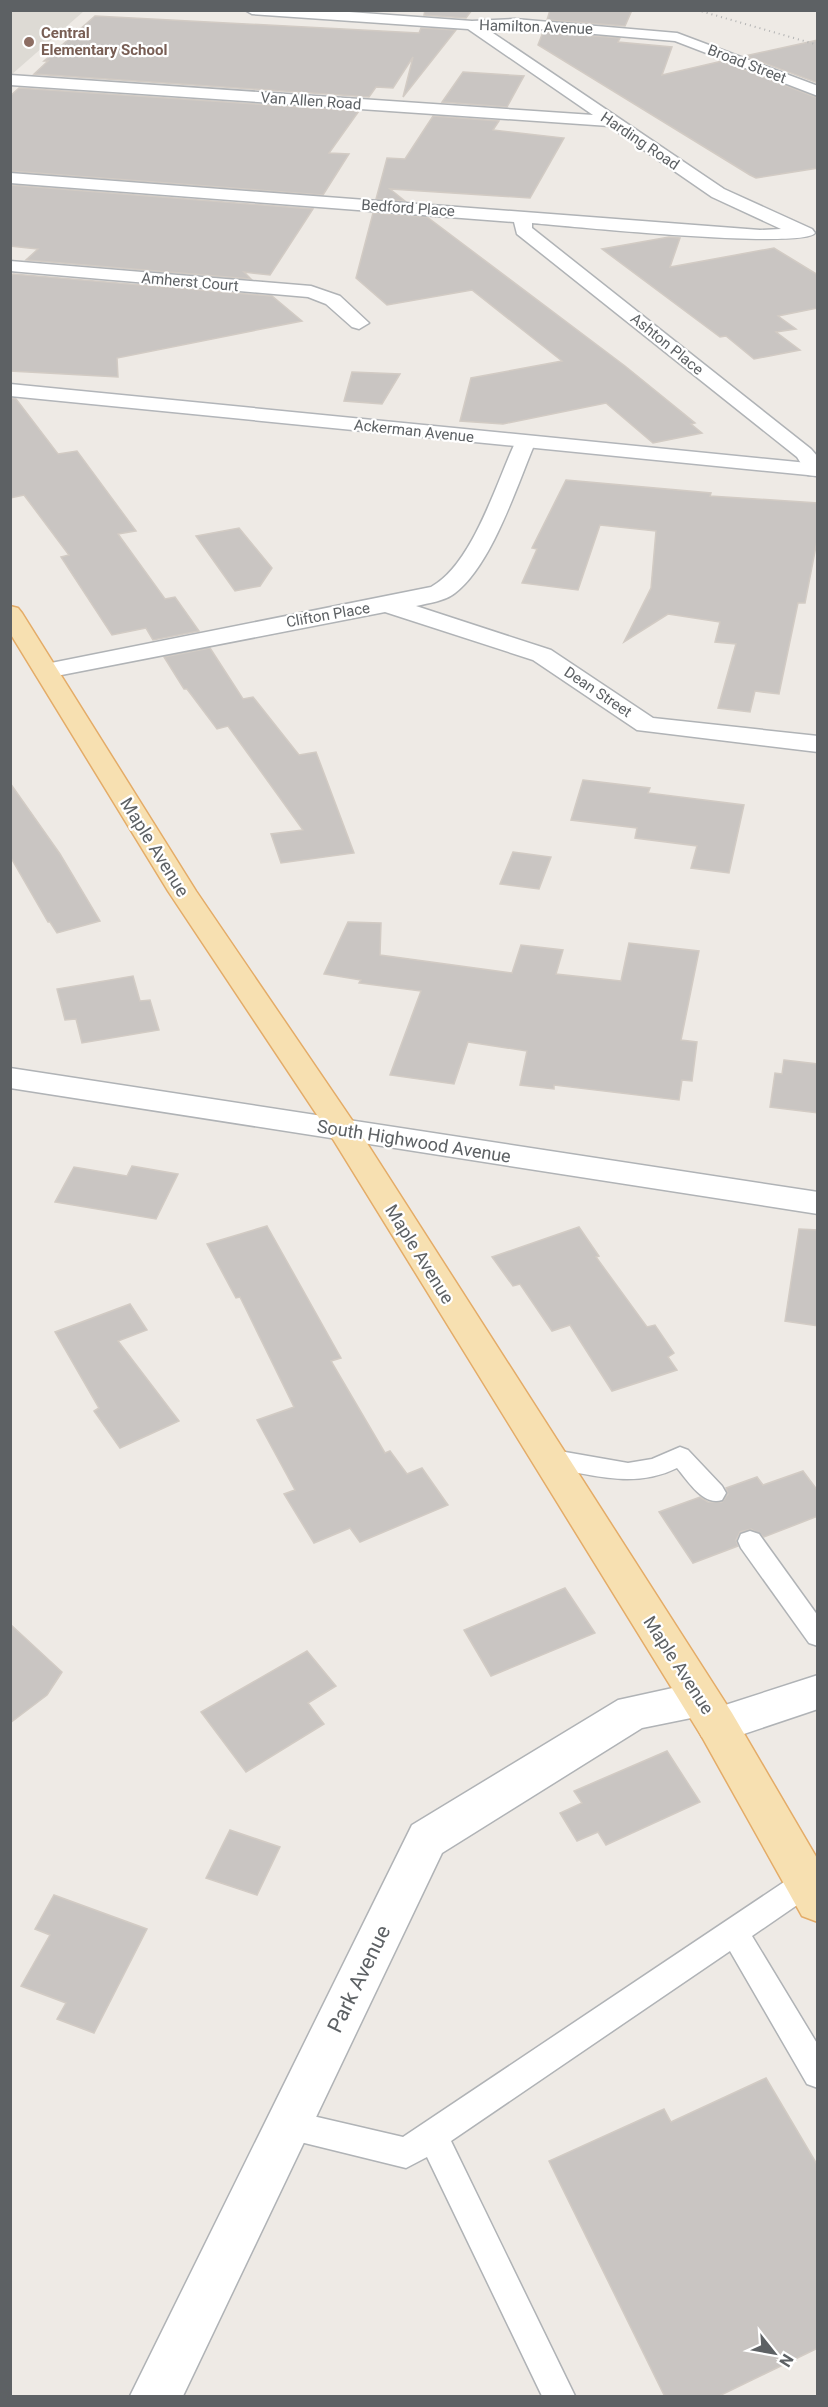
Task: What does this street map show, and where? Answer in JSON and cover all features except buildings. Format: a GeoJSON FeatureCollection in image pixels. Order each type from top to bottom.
{"type":"FeatureCollection","features":[{"type":"Feature","properties":{"kind":"main road","name":"Maple Avenue"},"geometry":{"type":"LineString","coordinates":[[10,613],[182,891],[343,1130],[709,1712],[812,1893]]}},
{"type":"Feature","properties":{"kind":"street","name":"Hamilton Avenue"},"geometry":{"type":"LineString","coordinates":[[252,10],[472,25],[515,23],[677,37]]}},
{"type":"Feature","properties":{"kind":"street"},"geometry":{"type":"LineString","coordinates":[[481,10],[515,23]]}},
{"type":"Feature","properties":{"kind":"street","name":"Harding Road"},"geometry":{"type":"LineString","coordinates":[[472,25],[718,193],[812,237]]}},
{"type":"Feature","properties":{"kind":"street","name":"Broad Street"},"geometry":{"type":"LineString","coordinates":[[677,37],[818,92]]}},
{"type":"Feature","properties":{"kind":"street","name":"Van Allen Road"},"geometry":{"type":"LineString","coordinates":[[10,80],[611,122]]}},
{"type":"Feature","properties":{"kind":"street","name":"Bedford Place"},"geometry":{"type":"LineString","coordinates":[[10,178],[760,235],[812,237]]}},
{"type":"Feature","properties":{"kind":"street","name":"Ashton Place"},"geometry":{"type":"LineString","coordinates":[[524,217],[523,230],[804,453],[817,470]]}},
{"type":"Feature","properties":{"kind":"street","name":"Amherst Court"},"geometry":{"type":"LineString","coordinates":[[10,266],[311,292],[333,300],[359,323]]}},
{"type":"Feature","properties":{"kind":"street","name":"Ackerman Avenue"},"geometry":{"type":"LineString","coordinates":[[10,390],[525,443],[817,470]]}},
{"type":"Feature","properties":{"kind":"street","name":"Clifton Place"},"geometry":{"type":"LineString","coordinates":[[46,671],[353,609],[387,605],[446,590],[475,551],[525,443]]}},
{"type":"Feature","properties":{"kind":"street","name":"Dean Street"},"geometry":{"type":"LineString","coordinates":[[387,605],[542,655],[646,725],[818,744]]}},
{"type":"Feature","properties":{"kind":"street","name":"South Highwood Avenue"},"geometry":{"type":"LineString","coordinates":[[10,1078],[818,1203]]}},
{"type":"Feature","properties":{"kind":"street","name":"Park Avenue"},"geometry":{"type":"LineString","coordinates":[[156,2397],[427,1839],[633,1712],[709,1712],[818,1692]]}},
{"type":"Feature","properties":{"kind":"lane"},"geometry":{"type":"LineString","coordinates":[[548,1458],[628,1472],[656,1468],[680,1456],[714,1493]]}},
{"type":"Feature","properties":{"kind":"lane"},"geometry":{"type":"LineString","coordinates":[[750,1541],[818,1636]]}},
{"type":"Feature","properties":{"kind":"lane"},"geometry":{"type":"LineString","coordinates":[[287,2125],[406,2153],[734,1932],[812,1893]]}},
{"type":"Feature","properties":{"kind":"lane"},"geometry":{"type":"LineString","coordinates":[[734,1932],[818,2074]]}},
{"type":"Feature","properties":{"kind":"lane"},"geometry":{"type":"LineString","coordinates":[[432,2135],[559,2397]]}},
{"type":"Feature","properties":{"kind":"shaded area","name":"Central Elementary School"},"geometry":{"type":"Polygon","coordinates":[[[11,10],[84,10],[84,11],[11,75],[11,10]]]}},
{"type":"Feature","properties":{"kind":"railway"},"geometry":{"type":"LineString","coordinates":[[697,10],[818,45]]}},
{"type":"Feature","properties":{"kind":"place","name":"Central Elementary School"},"geometry":{"type":"Point","coordinates":[29,42]}}]}
